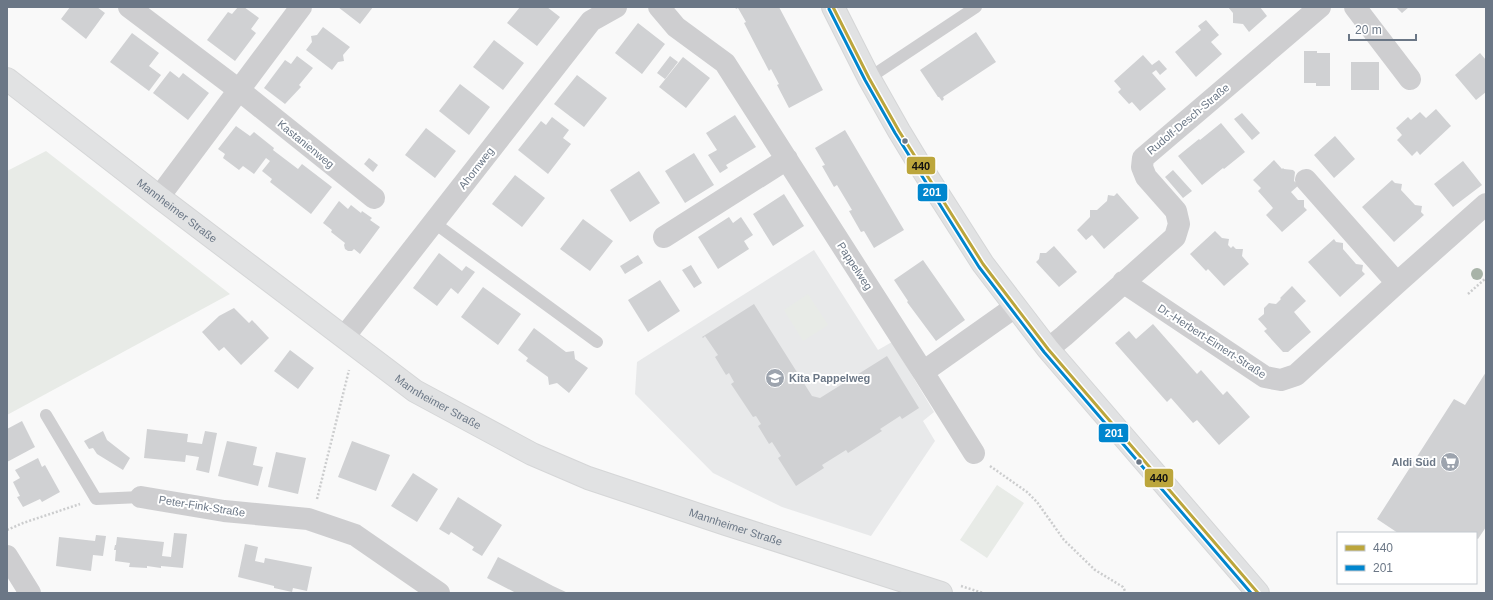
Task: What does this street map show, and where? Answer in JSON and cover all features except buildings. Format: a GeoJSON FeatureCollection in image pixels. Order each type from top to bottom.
{"type":"FeatureCollection","features":[{"type":"Feature","properties":{"kind":"street","name":"Kastanienweg"},"geometry":{"type":"LineString","coordinates":[[129,7],[239,90],[374,198]]}},
{"type":"Feature","properties":{"kind":"street"},"geometry":{"type":"LineString","coordinates":[[159,197],[301,7]]}},
{"type":"Feature","properties":{"kind":"street","name":"Ahornweg"},"geometry":{"type":"LineString","coordinates":[[350,341],[433,222],[592,22],[616,7]]}},
{"type":"Feature","properties":{"kind":"street","name":"Pappelweg"},"geometry":{"type":"LineString","coordinates":[[659,7],[676,27],[725,63],[974,453]]}},
{"type":"Feature","properties":{"kind":"street"},"geometry":{"type":"LineString","coordinates":[[833,7],[869,78],[919,164],[983,264],[1048,349],[1258,593]]}},
{"type":"Feature","properties":{"kind":"street","name":"Rudolf-Desch-Straße"},"geometry":{"type":"LineString","coordinates":[[1123,282],[1175,237],[1179,224],[1176,212],[1146,177],[1142,167],[1143,158],[1320,7]]}},
{"type":"Feature","properties":{"kind":"street"},"geometry":{"type":"LineString","coordinates":[[1355,7],[1410,79]]}},
{"type":"Feature","properties":{"kind":"street","name":"Mannheimer Straße"},"geometry":{"type":"LineString","coordinates":[[7,79],[159,197],[415,391],[532,454],[588,478],[940,593]]}},
{"type":"Feature","properties":{"kind":"street"},"geometry":{"type":"LineString","coordinates":[[664,237],[787,159]]}},
{"type":"Feature","properties":{"kind":"street"},"geometry":{"type":"LineString","coordinates":[[1306,180],[1396,283]]}},
{"type":"Feature","properties":{"kind":"street","name":"Dr.-Herbert-Eimert-Straße"},"geometry":{"type":"LineString","coordinates":[[1123,282],[1265,377],[1281,380],[1296,376],[1396,283],[1486,204]]}},
{"type":"Feature","properties":{"kind":"street"},"geometry":{"type":"LineString","coordinates":[[1048,349],[1123,282]]}},
{"type":"Feature","properties":{"kind":"street"},"geometry":{"type":"LineString","coordinates":[[923,372],[1015,307]]}},
{"type":"Feature","properties":{"kind":"street","name":"Peter-Fink-Straße"},"geometry":{"type":"LineString","coordinates":[[142,497],[224,511],[308,519],[355,535],[439,593]]}},
{"type":"Feature","properties":{"kind":"street"},"geometry":{"type":"LineString","coordinates":[[7,556],[30,593]]}},
{"type":"Feature","properties":{"kind":"lane"},"geometry":{"type":"LineString","coordinates":[[869,78],[976,7]]}},
{"type":"Feature","properties":{"kind":"lane"},"geometry":{"type":"LineString","coordinates":[[433,222],[597,342]]}},
{"type":"Feature","properties":{"kind":"lane"},"geometry":{"type":"LineString","coordinates":[[46,414],[96,499]]}},
{"type":"Feature","properties":{"kind":"lane","name":"Peter-Fink-Straße"},"geometry":{"type":"LineString","coordinates":[[96,499],[142,497]]}},
{"type":"Feature","properties":{"kind":"path"},"geometry":{"type":"LineString","coordinates":[[1468,294],[1486,278]]}},
{"type":"Feature","properties":{"kind":"path"},"geometry":{"type":"LineString","coordinates":[[308,519],[317,498],[350,367],[350,341]]}},
{"type":"Feature","properties":{"kind":"path"},"geometry":{"type":"LineString","coordinates":[[974,453],[995,471],[1027,492],[1037,502],[1064,540],[1095,570],[1123,587],[1126,593]]}},
{"type":"Feature","properties":{"kind":"path"},"geometry":{"type":"LineString","coordinates":[[7,530],[23,523],[96,499]]}},
{"type":"Feature","properties":{"kind":"shaded area"},"geometry":{"type":"Polygon","coordinates":[[[46,151],[230,294],[7,415],[7,171],[46,151]]]}},
{"type":"Feature","properties":{"kind":"shaded area","name":"Kita Pappelweg"},"geometry":{"type":"Polygon","coordinates":[[[814,250],[878,350],[892,342],[934,412],[923,421],[935,441],[871,536],[782,507],[713,473],[635,394],[637,362],[814,250]]]}},
{"type":"Feature","properties":{"kind":"shaded area"},"geometry":{"type":"Polygon","coordinates":[[[808,294],[828,325],[803,341],[784,310],[808,294]]]}},
{"type":"Feature","properties":{"kind":"shaded area"},"geometry":{"type":"Polygon","coordinates":[[[997,485],[1024,503],[987,558],[960,540],[997,485]]]}},
{"type":"Feature","properties":{"kind":"transit line","name":"440"},"geometry":{"type":"LineString","coordinates":[[833,7],[869,78],[899,131],[983,264],[1048,349],[1258,593]]}},
{"type":"Feature","properties":{"kind":"transit line","name":"201"},"geometry":{"type":"LineString","coordinates":[[829,9],[865,80],[895,133],[979,267],[1044,352],[1251,593]]}},
{"type":"Feature","properties":{"kind":"place","name":"Kita Pappelweg"},"geometry":{"type":"Point","coordinates":[775,378]}},
{"type":"Feature","properties":{"kind":"place","name":"Aldi Süd"},"geometry":{"type":"Point","coordinates":[1450,462]}}]}
